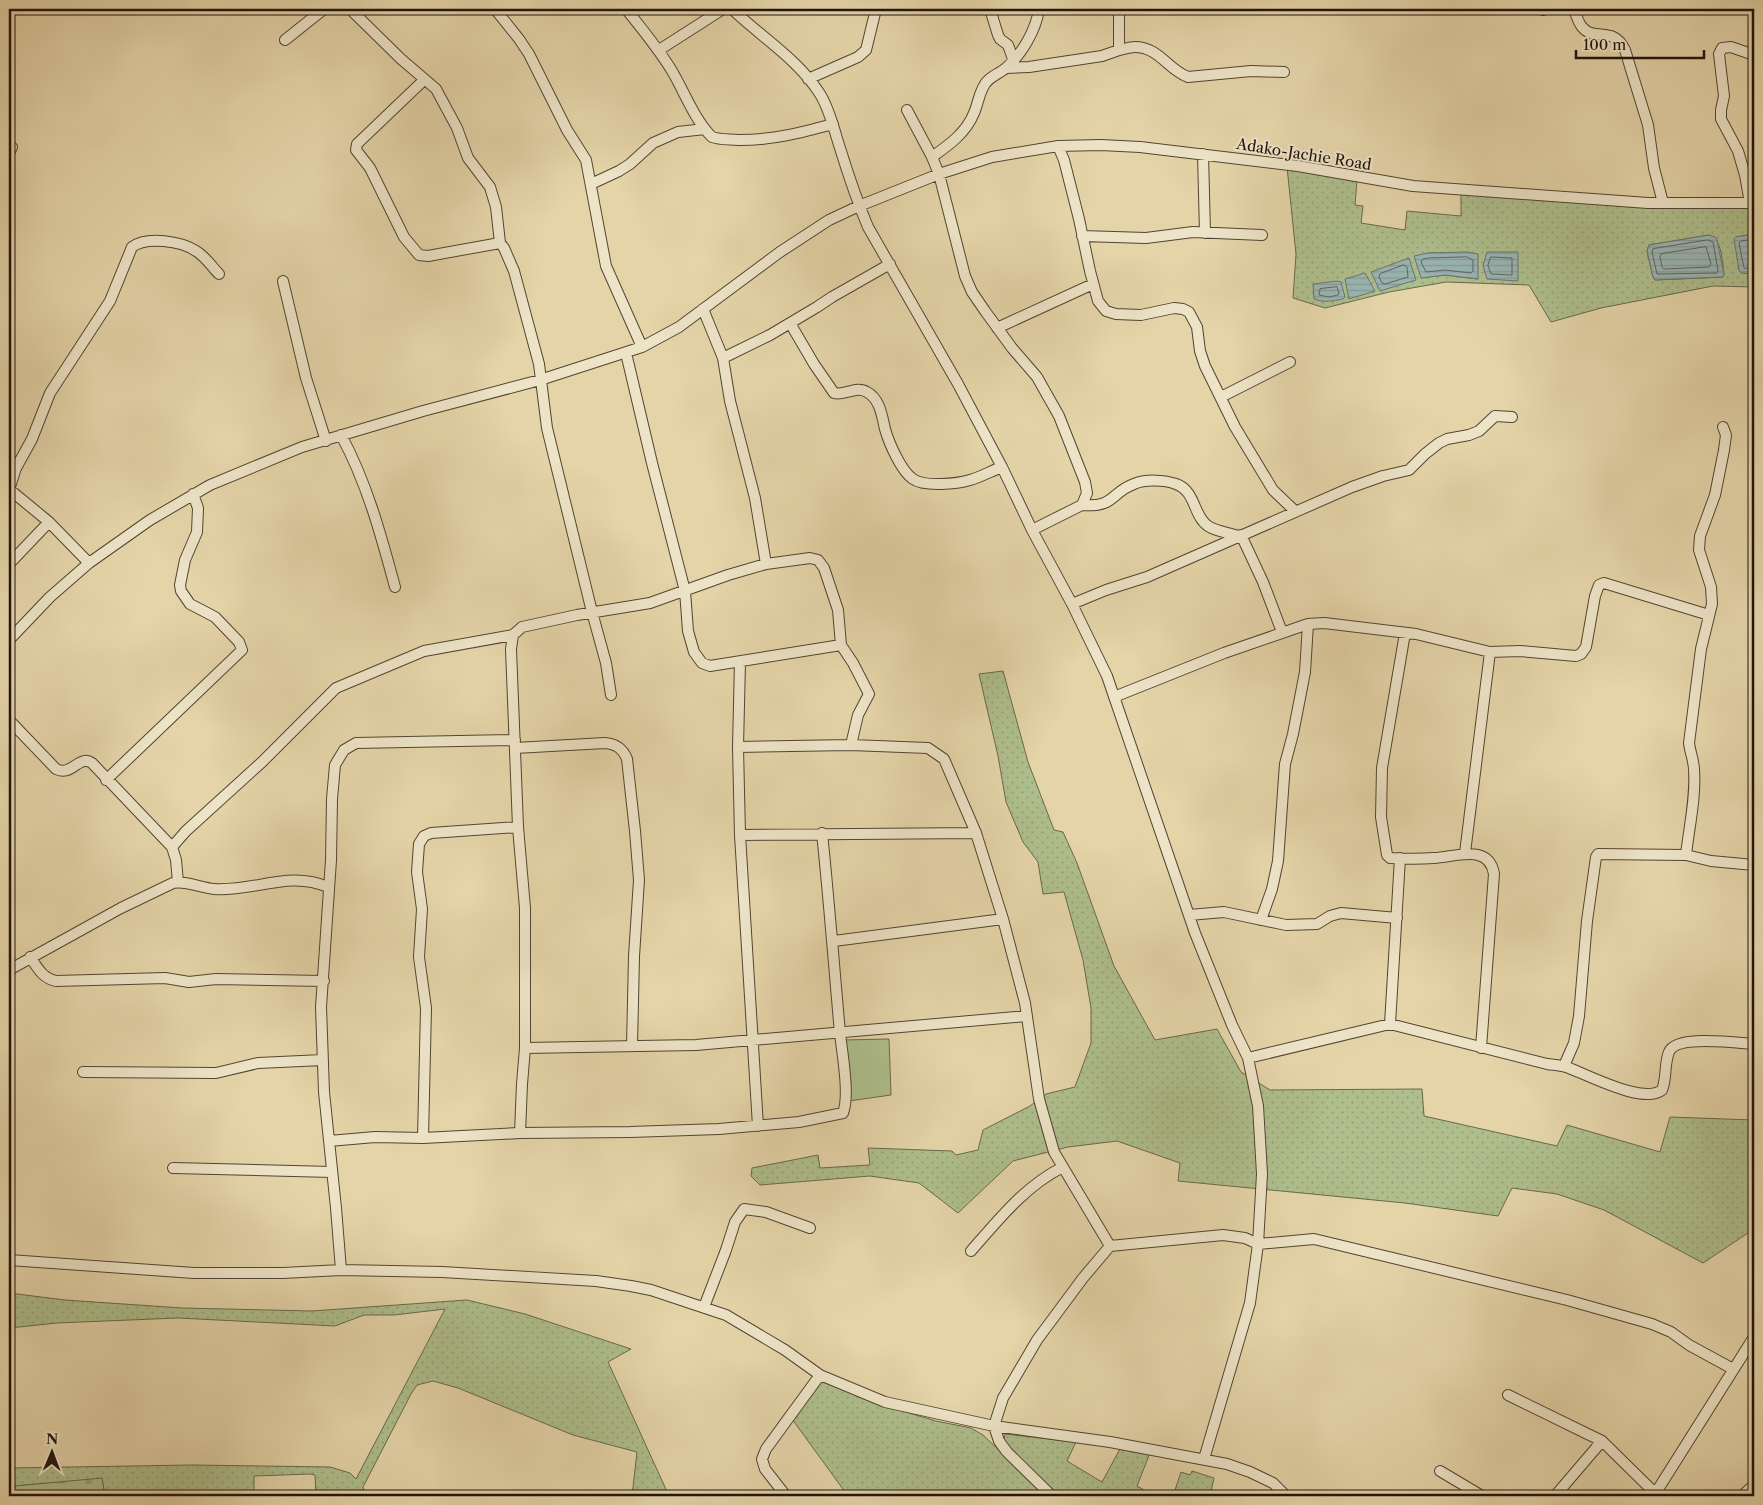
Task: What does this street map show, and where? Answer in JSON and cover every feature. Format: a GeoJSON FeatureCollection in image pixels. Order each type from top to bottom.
{"type":"FeatureCollection","features":[{"type":"Feature","properties":{"kind":"street"},"geometry":{"type":"LineString","coordinates":[[285,40],[324,9]]}},
{"type":"Feature","properties":{"kind":"street"},"geometry":{"type":"LineString","coordinates":[[350,9],[375,35],[436,89],[457,128],[468,158],[490,187],[496,207],[500,243],[514,271],[539,364],[547,428],[606,663],[611,695]]}},
{"type":"Feature","properties":{"kind":"street"},"geometry":{"type":"LineString","coordinates":[[495,9],[529,54],[567,130],[581,149],[586,160],[606,266],[642,347]]}},
{"type":"Feature","properties":{"kind":"street"},"geometry":{"type":"LineString","coordinates":[[626,9],[659,50],[705,129],[715,138],[764,140],[788,136],[833,124]]}},
{"type":"Feature","properties":{"kind":"street"},"geometry":{"type":"LineString","coordinates":[[659,50],[723,9]]}},
{"type":"Feature","properties":{"kind":"street"},"geometry":{"type":"LineString","coordinates":[[732,9],[764,36],[808,79],[820,95],[833,124],[859,206],[874,239],[958,384],[1072,604],[1107,676],[1189,915],[1232,1025],[1248,1058],[1258,1106],[1262,1174],[1258,1244],[1250,1303],[1204,1459]]}},
{"type":"Feature","properties":{"kind":"street"},"geometry":{"type":"LineString","coordinates":[[808,79],[858,57],[866,50],[876,9]]}},
{"type":"Feature","properties":{"kind":"street"},"geometry":{"type":"LineString","coordinates":[[990,9],[998,35],[1008,45],[1013,59]]}},
{"type":"Feature","properties":{"kind":"street"},"geometry":{"type":"LineString","coordinates":[[932,156],[947,146],[967,126],[974,114],[984,86],[990,79],[1006,68],[1021,50],[1034,28],[1038,9]]}},
{"type":"Feature","properties":{"kind":"street"},"geometry":{"type":"LineString","coordinates":[[1118,9],[1119,50]]}},
{"type":"Feature","properties":{"kind":"street"},"geometry":{"type":"LineString","coordinates":[[1574,9],[1583,28],[1591,33],[1614,36],[1620,40],[1625,50],[1648,125],[1654,168],[1663,203]]}},
{"type":"Feature","properties":{"kind":"street"},"geometry":{"type":"LineString","coordinates":[[1006,68],[1029,67],[1102,56],[1135,47],[1151,50],[1179,74],[1188,77],[1234,72],[1284,72]]}},
{"type":"Feature","properties":{"kind":"street"},"geometry":{"type":"LineString","coordinates":[[1752,203],[1738,151],[1721,119],[1724,96],[1719,54],[1722,48],[1731,47],[1754,55]]}},
{"type":"Feature","properties":{"kind":"street"},"geometry":{"type":"LineString","coordinates":[[424,80],[357,144],[356,150],[370,168],[404,237],[419,254],[428,256],[500,243]]}},
{"type":"Feature","properties":{"kind":"street"},"geometry":{"type":"LineString","coordinates":[[907,110],[932,156],[939,174],[965,276],[972,292],[1037,378],[1059,416],[1085,482],[1087,493],[1082,505]]}},
{"type":"Feature","properties":{"kind":"street"},"geometry":{"type":"LineString","coordinates":[[591,184],[630,164],[652,142],[678,132],[705,129]]}},
{"type":"Feature","properties":{"kind":"street","name":"Adako-Jachie Road"},"geometry":{"type":"LineString","coordinates":[[9,640],[50,597],[89,563],[150,520],[210,485],[302,447],[540,380],[642,347],[680,327],[816,228],[859,206],[939,174],[999,156],[1058,146],[1100,145],[1140,147],[1298,166],[1413,186],[1578,199],[1663,203],[1752,203]]}},
{"type":"Feature","properties":{"kind":"street"},"geometry":{"type":"LineString","coordinates":[[1058,146],[1064,160],[1098,301],[1106,311],[1116,314],[1141,315],[1174,308],[1190,312],[1197,327],[1200,351],[1205,366],[1235,427],[1273,490],[1295,511]]}},
{"type":"Feature","properties":{"kind":"street"},"geometry":{"type":"LineString","coordinates":[[1203,154],[1204,233]]}},
{"type":"Feature","properties":{"kind":"street"},"geometry":{"type":"LineString","coordinates":[[1082,236],[1146,238],[1204,233],[1262,235]]}},
{"type":"Feature","properties":{"kind":"street"},"geometry":{"type":"LineString","coordinates":[[89,563],[49,522],[9,490],[16,468],[32,439],[50,393],[110,301],[132,247],[137,243],[145,241],[173,242],[187,246],[198,252],[218,274]]}},
{"type":"Feature","properties":{"kind":"street"},"geometry":{"type":"LineString","coordinates":[[723,358],[746,348],[890,264]]}},
{"type":"Feature","properties":{"kind":"street"},"geometry":{"type":"LineString","coordinates":[[283,281],[306,378],[326,440]]}},
{"type":"Feature","properties":{"kind":"street"},"geometry":{"type":"LineString","coordinates":[[998,328],[1093,284]]}},
{"type":"Feature","properties":{"kind":"street"},"geometry":{"type":"LineString","coordinates":[[703,309],[723,358],[730,401],[755,498],[766,564]]}},
{"type":"Feature","properties":{"kind":"street"},"geometry":{"type":"LineString","coordinates":[[790,322],[834,394],[844,395],[859,389],[865,390],[872,395],[878,404],[887,436],[898,459],[913,479],[937,484],[967,481],[1002,467]]}},
{"type":"Feature","properties":{"kind":"street"},"geometry":{"type":"LineString","coordinates":[[626,353],[685,591],[688,631],[694,652],[702,663],[710,666],[841,645]]}},
{"type":"Feature","properties":{"kind":"street"},"geometry":{"type":"LineString","coordinates":[[1221,397],[1290,362]]}},
{"type":"Feature","properties":{"kind":"street"},"geometry":{"type":"LineString","coordinates":[[1072,604],[1106,590],[1147,578],[1352,487],[1383,476],[1409,470],[1439,443],[1447,439],[1479,431],[1495,416],[1512,417]]}},
{"type":"Feature","properties":{"kind":"street"},"geometry":{"type":"LineString","coordinates":[[1686,855],[1694,792],[1694,768],[1689,743],[1701,649],[1712,604],[1711,587],[1699,550],[1700,536],[1715,495],[1726,435],[1723,427]]}},
{"type":"Feature","properties":{"kind":"street"},"geometry":{"type":"LineString","coordinates":[[341,435],[364,486],[395,587]]}},
{"type":"Feature","properties":{"kind":"street"},"geometry":{"type":"LineString","coordinates":[[1032,530],[1082,505],[1106,503],[1135,483],[1149,481],[1176,484],[1184,488],[1190,495],[1207,526],[1239,536],[1263,582],[1282,632]]}},
{"type":"Feature","properties":{"kind":"street"},"geometry":{"type":"LineString","coordinates":[[106,780],[242,650],[240,642],[215,617],[190,604],[181,591],[180,585],[184,560],[197,532],[198,508],[193,494]]}},
{"type":"Feature","properties":{"kind":"street"},"geometry":{"type":"LineString","coordinates":[[9,564],[49,522]]}},
{"type":"Feature","properties":{"kind":"street"},"geometry":{"type":"LineString","coordinates":[[520,1133],[526,1048],[525,908],[518,827],[512,649],[512,635],[517,629],[592,612],[650,603],[728,575],[766,564],[810,558],[818,560],[824,568],[838,610],[841,645],[854,663],[869,694],[858,715],[852,745]]}},
{"type":"Feature","properties":{"kind":"street"},"geometry":{"type":"LineString","coordinates":[[1114,696],[1282,632],[1308,624],[1324,623],[1379,628],[1416,634],[1490,652],[1520,651],[1571,656],[1581,654],[1586,647],[1596,590],[1599,585],[1604,583],[1709,615]]}},
{"type":"Feature","properties":{"kind":"street"},"geometry":{"type":"LineString","coordinates":[[1261,920],[1272,889],[1278,861],[1284,764],[1293,734],[1305,672],[1308,624]]}},
{"type":"Feature","properties":{"kind":"street"},"geometry":{"type":"LineString","coordinates":[[1405,633],[1382,768],[1381,817],[1387,855],[1390,858],[1434,858],[1465,853],[1487,858],[1493,865],[1494,874],[1481,1048]]}},
{"type":"Feature","properties":{"kind":"street"},"geometry":{"type":"LineString","coordinates":[[172,847],[186,831],[262,762],[336,688],[424,651],[512,635]]}},
{"type":"Feature","properties":{"kind":"street"},"geometry":{"type":"LineString","coordinates":[[1465,853],[1490,652]]}},
{"type":"Feature","properties":{"kind":"street"},"geometry":{"type":"LineString","coordinates":[[740,662],[738,747],[740,835],[758,1126]]}},
{"type":"Feature","properties":{"kind":"street"},"geometry":{"type":"LineString","coordinates":[[9,720],[56,769],[69,770],[87,760],[92,764],[172,847],[176,860],[178,882]]}},
{"type":"Feature","properties":{"kind":"street"},"geometry":{"type":"LineString","coordinates":[[341,1270],[323,1060],[321,1007],[335,765],[348,747],[356,743],[605,743],[616,745],[624,753],[627,759],[636,831],[639,880],[634,956],[632,1046]]}},
{"type":"Feature","properties":{"kind":"street"},"geometry":{"type":"LineString","coordinates":[[738,747],[852,745],[928,748],[944,759],[976,833],[1003,919],[1027,1016],[1039,1099],[1054,1152],[1110,1246]]}},
{"type":"Feature","properties":{"kind":"street"},"geometry":{"type":"LineString","coordinates":[[423,1138],[426,1013],[420,957],[422,909],[418,883],[419,844],[428,834],[518,827]]}},
{"type":"Feature","properties":{"kind":"street"},"geometry":{"type":"LineString","coordinates":[[330,1141],[376,1137],[423,1138],[520,1133],[718,1130],[798,1122],[843,1113],[845,1107],[844,1072],[834,941],[822,833]]}},
{"type":"Feature","properties":{"kind":"street"},"geometry":{"type":"LineString","coordinates":[[740,835],[976,833]]}},
{"type":"Feature","properties":{"kind":"street"},"geometry":{"type":"LineString","coordinates":[[1564,1066],[1574,1043],[1579,1016],[1587,921],[1598,854],[1686,855],[1711,861],[1754,865]]}},
{"type":"Feature","properties":{"kind":"street"},"geometry":{"type":"LineString","coordinates":[[1390,1024],[1398,918],[1400,858]]}},
{"type":"Feature","properties":{"kind":"street"},"geometry":{"type":"LineString","coordinates":[[9,970],[121,908],[178,882],[198,887],[230,890],[289,880],[316,882],[328,887]]}},
{"type":"Feature","properties":{"kind":"street"},"geometry":{"type":"LineString","coordinates":[[1189,915],[1224,912],[1286,925],[1317,924],[1330,916],[1341,913],[1398,918]]}},
{"type":"Feature","properties":{"kind":"street"},"geometry":{"type":"LineString","coordinates":[[834,941],[1003,919]]}},
{"type":"Feature","properties":{"kind":"street"},"geometry":{"type":"LineString","coordinates":[[30,957],[43,975],[48,979],[56,981],[165,978],[189,982],[216,979],[324,981]]}},
{"type":"Feature","properties":{"kind":"street"},"geometry":{"type":"LineString","coordinates":[[526,1048],[696,1045],[1027,1016]]}},
{"type":"Feature","properties":{"kind":"street"},"geometry":{"type":"LineString","coordinates":[[1248,1058],[1390,1024],[1547,1064],[1564,1066],[1616,1088],[1654,1094],[1662,1090],[1665,1084],[1668,1053],[1677,1044],[1688,1042],[1754,1044]]}},
{"type":"Feature","properties":{"kind":"street"},"geometry":{"type":"LineString","coordinates":[[84,1072],[216,1073],[258,1063],[323,1060]]}},
{"type":"Feature","properties":{"kind":"street"},"geometry":{"type":"LineString","coordinates":[[970,1251],[1018,1198],[1049,1174],[1063,1167]]}},
{"type":"Feature","properties":{"kind":"street"},"geometry":{"type":"LineString","coordinates":[[173,1168],[332,1172]]}},
{"type":"Feature","properties":{"kind":"street"},"geometry":{"type":"LineString","coordinates":[[704,1307],[735,1222],[744,1209],[766,1212],[810,1228]]}},
{"type":"Feature","properties":{"kind":"street"},"geometry":{"type":"LineString","coordinates":[[1052,1496],[1007,1452],[999,1442],[994,1426],[1003,1398],[1037,1340],[1083,1278],[1110,1246],[1223,1235],[1245,1238],[1258,1244],[1314,1239],[1567,1300],[1652,1324],[1670,1332],[1689,1346],[1733,1369]]}},
{"type":"Feature","properties":{"kind":"street"},"geometry":{"type":"LineString","coordinates":[[9,1260],[194,1273],[283,1273],[341,1270],[442,1272],[596,1281],[650,1290],[726,1315],[760,1334],[820,1375],[885,1402],[994,1426],[1110,1442],[1226,1464],[1250,1472],[1272,1483],[1286,1496]]}},
{"type":"Feature","properties":{"kind":"street"},"geometry":{"type":"LineString","coordinates":[[1508,1395],[1602,1441],[1656,1495],[1754,1337]]}},
{"type":"Feature","properties":{"kind":"street"},"geometry":{"type":"LineString","coordinates":[[786,1496],[765,1469],[762,1459],[766,1448],[820,1375]]}},
{"type":"Feature","properties":{"kind":"street"},"geometry":{"type":"LineString","coordinates":[[1555,1496],[1602,1441]]}},
{"type":"Feature","properties":{"kind":"street"},"geometry":{"type":"LineString","coordinates":[[1440,1471],[1482,1496]]}},
{"type":"Feature","properties":{"kind":"street"},"geometry":{"type":"LineString","coordinates":[[1742,1496],[1754,1485]]}},
{"type":"Feature","properties":{"kind":"green space"},"geometry":{"type":"Polygon","coordinates":[[[1287,167],[1357,180],[1355,205],[1363,206],[1361,223],[1405,230],[1407,211],[1461,216],[1461,194],[1754,206],[1754,234],[1736,237],[1739,270],[1742,273],[1754,274],[1754,287],[1713,286],[1601,308],[1551,322],[1529,285],[1446,282],[1389,292],[1325,308],[1293,298],[1296,254],[1287,167]],[[1709,235],[1649,245],[1647,251],[1655,280],[1723,277],[1721,251],[1717,241],[1709,235]],[[1428,253],[1421,278],[1445,275],[1478,279],[1442,253],[1428,253]]]}},
{"type":"Feature","properties":{"kind":"green space"},"geometry":{"type":"Polygon","coordinates":[[[1003,671],[1028,762],[1054,830],[1063,832],[1077,863],[1114,966],[1155,1040],[1217,1029],[1241,1072],[1270,1090],[1422,1089],[1424,1116],[1557,1146],[1567,1125],[1660,1152],[1670,1117],[1754,1120],[1754,1229],[1703,1263],[1604,1210],[1557,1194],[1512,1188],[1498,1216],[1405,1203],[1178,1181],[1180,1163],[1117,1141],[1068,1147],[1013,1161],[958,1213],[919,1183],[870,1176],[760,1185],[751,1176],[752,1168],[818,1155],[820,1168],[870,1165],[868,1148],[952,1151],[956,1155],[978,1150],[983,1130],[1030,1106],[1046,1094],[1075,1087],[1091,1043],[1091,1008],[1083,960],[1064,892],[1043,894],[1038,862],[1023,842],[1006,802],[998,756],[979,674],[1003,671]]]}},
{"type":"Feature","properties":{"kind":"green space"},"geometry":{"type":"Polygon","coordinates":[[[889,1039],[891,1095],[849,1101],[844,1040],[889,1039]]]}},
{"type":"Feature","properties":{"kind":"green space"},"geometry":{"type":"Polygon","coordinates":[[[9,1293],[65,1300],[182,1308],[312,1311],[467,1300],[525,1314],[631,1349],[608,1362],[669,1496],[632,1496],[637,1452],[573,1435],[458,1388],[433,1381],[417,1385],[411,1394],[363,1487],[365,1496],[316,1496],[315,1475],[310,1474],[254,1476],[254,1496],[105,1496],[102,1479],[15,1486],[13,1496],[9,1496],[9,1468],[193,1465],[330,1467],[350,1473],[356,1479],[445,1309],[394,1315],[364,1315],[335,1326],[178,1318],[57,1323],[9,1328],[9,1293]]]}},
{"type":"Feature","properties":{"kind":"green space"},"geometry":{"type":"Polygon","coordinates":[[[822,1381],[872,1402],[936,1421],[971,1428],[983,1435],[1047,1496],[848,1496],[792,1419],[822,1381]]]}},
{"type":"Feature","properties":{"kind":"green space"},"geometry":{"type":"Polygon","coordinates":[[[1005,1434],[1076,1442],[1067,1461],[1102,1482],[1120,1449],[1150,1453],[1137,1486],[1146,1491],[1144,1496],[1058,1496],[1007,1446],[1004,1439],[1005,1434]]]}},
{"type":"Feature","properties":{"kind":"green space"},"geometry":{"type":"Polygon","coordinates":[[[1192,1471],[1214,1478],[1210,1496],[1173,1496],[1181,1472],[1190,1475],[1192,1471]]]}},
{"type":"Feature","properties":{"kind":"green space"},"geometry":{"type":"Polygon","coordinates":[[[102,1478],[105,1496],[13,1496],[15,1486],[102,1478]]]}},
{"type":"Feature","properties":{"kind":"water"},"geometry":{"type":"Polygon","coordinates":[[[1754,234],[1754,274],[1741,273],[1734,239],[1754,234]]]}},
{"type":"Feature","properties":{"kind":"water"},"geometry":{"type":"Polygon","coordinates":[[[1709,235],[1717,240],[1723,277],[1655,280],[1647,251],[1649,245],[1709,235]]]}},
{"type":"Feature","properties":{"kind":"water"},"geometry":{"type":"Polygon","coordinates":[[[1467,252],[1478,254],[1478,279],[1445,275],[1421,278],[1414,256],[1428,253],[1467,252]]]}},
{"type":"Feature","properties":{"kind":"water"},"geometry":{"type":"Polygon","coordinates":[[[1487,252],[1518,252],[1518,281],[1487,279],[1483,266],[1487,252]]]}},
{"type":"Feature","properties":{"kind":"water"},"geometry":{"type":"Polygon","coordinates":[[[1409,258],[1416,280],[1380,291],[1371,272],[1409,258]]]}},
{"type":"Feature","properties":{"kind":"water"},"geometry":{"type":"Polygon","coordinates":[[[1365,273],[1375,291],[1349,299],[1345,279],[1365,273]]]}},
{"type":"Feature","properties":{"kind":"water"},"geometry":{"type":"Polygon","coordinates":[[[1341,282],[1345,297],[1343,299],[1325,301],[1314,299],[1313,284],[1341,282]]]}}]}
